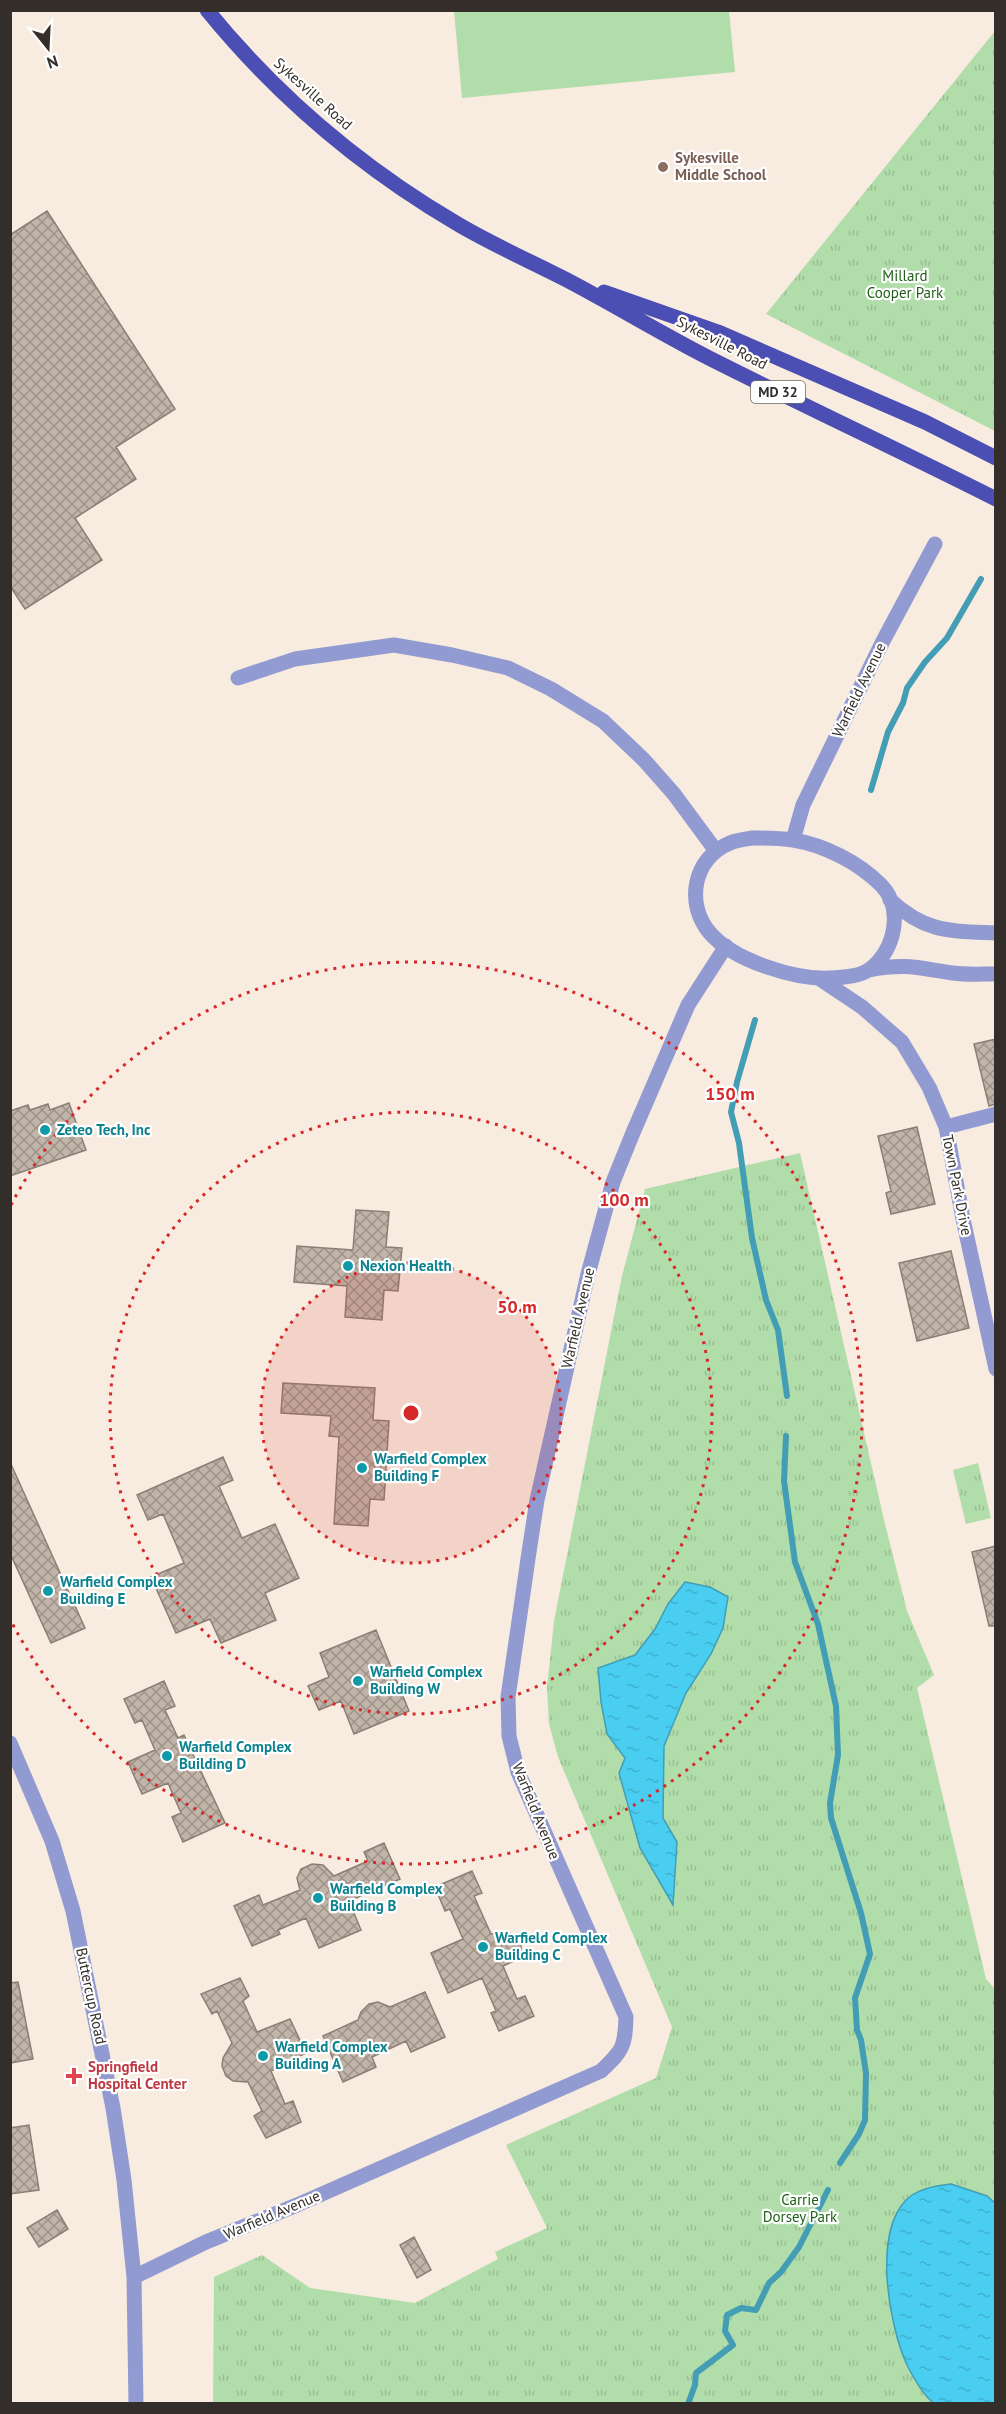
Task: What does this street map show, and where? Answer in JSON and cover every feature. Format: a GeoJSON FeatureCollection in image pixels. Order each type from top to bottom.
{"type":"FeatureCollection","features":[{"type":"Feature","properties":{"kind":"main road","name":"Sykesville Road"},"geometry":{"type":"LineString","coordinates":[[207,10],[275,86],[325,132],[382,176],[456,223],[707,357],[996,499]]}},
{"type":"Feature","properties":{"kind":"main road","name":"Sykesville Road"},"geometry":{"type":"LineString","coordinates":[[564,279],[718,332],[925,422],[996,458]]}},
{"type":"Feature","properties":{"kind":"street","name":"Warfield Avenue"},"geometry":{"type":"LineString","coordinates":[[794,840],[803,805],[883,641],[935,544]]}},
{"type":"Feature","properties":{"kind":"street"},"geometry":{"type":"LineString","coordinates":[[238,678],[295,659],[394,645],[452,654],[508,669],[551,689],[603,722],[644,760],[674,794],[716,851]]}},
{"type":"Feature","properties":{"kind":"street"},"geometry":{"type":"LineString","coordinates":[[996,933],[950,931],[922,924],[907,915],[891,900],[882,886],[860,867],[827,849],[794,840],[752,838],[730,842],[716,851],[696,880],[694,903],[700,918],[711,934],[752,961],[786,973],[820,979],[850,977],[890,966],[914,965],[952,973],[996,974]]}},
{"type":"Feature","properties":{"kind":"street"},"geometry":{"type":"LineString","coordinates":[[869,970],[883,957],[893,937],[894,921],[891,900]]}},
{"type":"Feature","properties":{"kind":"street","name":"Warfield Avenue"},"geometry":{"type":"LineString","coordinates":[[134,2277],[206,2242],[297,2205],[601,2070],[615,2058],[626,2042],[626,2017],[518,1772],[509,1736],[508,1697],[537,1500],[588,1274],[613,1182],[688,1005],[726,946]]}},
{"type":"Feature","properties":{"kind":"street","name":"Town Park Drive"},"geometry":{"type":"LineString","coordinates":[[820,979],[862,1007],[902,1042],[929,1087],[946,1127],[990,1317],[996,1369]]}},
{"type":"Feature","properties":{"kind":"street"},"geometry":{"type":"LineString","coordinates":[[946,1127],[996,1114]]}},
{"type":"Feature","properties":{"kind":"street","name":"Buttercup Road"},"geometry":{"type":"LineString","coordinates":[[10,1743],[52,1841],[73,1911],[115,2118],[134,2277],[136,2403]]}},
{"type":"Feature","properties":{"kind":"green space"},"geometry":{"type":"Polygon","coordinates":[[[454,11],[729,11],[735,72],[462,98],[454,11]]]}},
{"type":"Feature","properties":{"kind":"green space","name":"Millard Cooper Park"},"geometry":{"type":"Polygon","coordinates":[[[995,31],[995,431],[766,314],[995,31]]]}},
{"type":"Feature","properties":{"kind":"green space","name":"Carrie Dorsey Park"},"geometry":{"type":"Polygon","coordinates":[[[800,1153],[907,1611],[934,1675],[917,1688],[986,1979],[995,1989],[995,2403],[213,2404],[214,2277],[262,2255],[310,2288],[415,2303],[498,2259],[495,2252],[547,2228],[506,2145],[656,2078],[672,2027],[558,1757],[549,1724],[547,1688],[554,1621],[622,1276],[645,1189],[800,1153]]]}},
{"type":"Feature","properties":{"kind":"green space"},"geometry":{"type":"Polygon","coordinates":[[[978,1463],[991,1518],[966,1524],[953,1470],[978,1463]]]}},
{"type":"Feature","properties":{"kind":"water"},"geometry":{"type":"Polygon","coordinates":[[[685,1582],[710,1587],[728,1597],[723,1628],[711,1654],[686,1693],[664,1746],[663,1818],[677,1842],[673,1905],[640,1848],[619,1773],[625,1758],[607,1734],[598,1668],[635,1655],[655,1629],[668,1604],[685,1582]]]}},
{"type":"Feature","properties":{"kind":"water"},"geometry":{"type":"Polygon","coordinates":[[[951,2184],[987,2196],[995,2203],[995,2403],[933,2403],[918,2386],[907,2365],[894,2326],[887,2277],[887,2252],[891,2229],[899,2209],[917,2192],[951,2184]]]}},
{"type":"Feature","properties":{"kind":"building"},"geometry":{"type":"Polygon","coordinates":[[[47,211],[175,409],[116,447],[136,479],[75,518],[102,560],[25,609],[10,586],[10,235],[47,211]]]}},
{"type":"Feature","properties":{"kind":"building"},"geometry":{"type":"Polygon","coordinates":[[[996,1039],[996,1104],[989,1106],[974,1044],[996,1039]]]}},
{"type":"Feature","properties":{"kind":"building","name":"Zeteo Tech, Inc"},"geometry":{"type":"Polygon","coordinates":[[[69,1103],[86,1150],[10,1176],[10,1111],[28,1105],[30,1110],[48,1104],[50,1110],[69,1103]]]}},
{"type":"Feature","properties":{"kind":"building"},"geometry":{"type":"Polygon","coordinates":[[[917,1127],[935,1204],[891,1214],[886,1193],[891,1191],[878,1136],[917,1127]]]}},
{"type":"Feature","properties":{"kind":"building","name":"Nexion Health"},"geometry":{"type":"Polygon","coordinates":[[[356,1210],[389,1212],[386,1247],[402,1248],[398,1291],[384,1290],[382,1320],[345,1317],[347,1286],[294,1282],[297,1246],[353,1250],[356,1210]]]}},
{"type":"Feature","properties":{"kind":"building"},"geometry":{"type":"Polygon","coordinates":[[[951,1251],[969,1328],[917,1341],[899,1263],[951,1251]]]}},
{"type":"Feature","properties":{"kind":"building","name":"Warfield Complex Building F"},"geometry":{"type":"Polygon","coordinates":[[[283,1383],[375,1388],[373,1420],[389,1421],[384,1500],[370,1499],[368,1526],[334,1524],[339,1437],[329,1436],[331,1416],[281,1413],[283,1383]]]}},
{"type":"Feature","properties":{"kind":"building"},"geometry":{"type":"Polygon","coordinates":[[[223,1457],[233,1480],[219,1486],[242,1538],[275,1524],[299,1578],[265,1593],[276,1620],[221,1643],[210,1619],[176,1633],[151,1577],[184,1563],[163,1514],[148,1520],[137,1495],[223,1457]]]}},
{"type":"Feature","properties":{"kind":"building","name":"Warfield Complex Building E"},"geometry":{"type":"Polygon","coordinates":[[[10,1462],[85,1628],[51,1643],[10,1553],[10,1462]]]}},
{"type":"Feature","properties":{"kind":"building"},"geometry":{"type":"Polygon","coordinates":[[[996,1546],[996,1626],[989,1626],[972,1552],[996,1546]]]}},
{"type":"Feature","properties":{"kind":"building","name":"Warfield Complex Building W"},"geometry":{"type":"Polygon","coordinates":[[[376,1630],[409,1711],[354,1734],[341,1701],[319,1710],[308,1686],[329,1677],[320,1653],[376,1630]]]}},
{"type":"Feature","properties":{"kind":"building","name":"Warfield Complex Building D"},"geometry":{"type":"Polygon","coordinates":[[[164,1681],[175,1706],[165,1710],[178,1738],[184,1735],[225,1823],[183,1842],[172,1817],[181,1813],[168,1783],[142,1794],[128,1762],[155,1750],[142,1720],[135,1723],[124,1699],[164,1681]]]}},
{"type":"Feature","properties":{"kind":"building","name":"Warfield Complex Building B"},"geometry":{"type":"Polygon","coordinates":[[[384,1843],[400,1879],[349,1901],[361,1930],[319,1948],[306,1918],[278,1930],[280,1934],[252,1946],[234,1906],[259,1895],[263,1905],[300,1890],[297,1878],[301,1869],[312,1864],[323,1865],[334,1876],[368,1861],[364,1852],[384,1843]]]}},
{"type":"Feature","properties":{"kind":"building","name":"Warfield Complex Building C"},"geometry":{"type":"Polygon","coordinates":[[[472,1871],[482,1893],[474,1896],[491,1934],[507,1931],[521,1941],[521,1958],[503,1966],[517,1999],[525,1996],[534,2016],[499,2031],[491,2013],[496,2011],[482,1978],[448,1993],[431,1953],[463,1939],[450,1909],[445,1911],[435,1887],[472,1871]]]}},
{"type":"Feature","properties":{"kind":"building","name":"Warfield Complex Building A"},"geometry":{"type":"Polygon","coordinates":[[[240,1978],[249,1996],[243,2001],[257,2032],[290,2019],[306,2053],[271,2071],[285,2104],[293,2101],[301,2122],[266,2138],[254,2116],[262,2111],[248,2082],[233,2081],[226,2076],[222,2066],[223,2058],[232,2043],[217,2011],[212,2014],[201,1994],[240,1978]]]}},
{"type":"Feature","properties":{"kind":"building"},"geometry":{"type":"Polygon","coordinates":[[[18,1982],[33,2059],[10,2063],[10,1983],[18,1982]]]}},
{"type":"Feature","properties":{"kind":"building"},"geometry":{"type":"Polygon","coordinates":[[[425,1992],[445,2037],[411,2052],[406,2041],[372,2057],[376,2067],[343,2082],[323,2036],[358,2020],[361,2012],[369,2004],[378,2002],[390,2007],[425,1992]]]}},
{"type":"Feature","properties":{"kind":"building"},"geometry":{"type":"Polygon","coordinates":[[[29,2125],[39,2190],[10,2194],[10,2128],[29,2125]]]}},
{"type":"Feature","properties":{"kind":"building"},"geometry":{"type":"Polygon","coordinates":[[[57,2210],[68,2229],[39,2247],[27,2228],[57,2210]]]}},
{"type":"Feature","properties":{"kind":"building"},"geometry":{"type":"Polygon","coordinates":[[[414,2237],[431,2270],[417,2278],[400,2245],[414,2237]]]}},
{"type":"Feature","properties":{"kind":"waterway"},"geometry":{"type":"LineString","coordinates":[[871,790],[888,732],[903,703],[907,688],[925,662],[947,638],[981,579]]}},
{"type":"Feature","properties":{"kind":"waterway"},"geometry":{"type":"LineString","coordinates":[[755,1020],[731,1112],[739,1143],[752,1238],[766,1300],[778,1330],[787,1396]]}},
{"type":"Feature","properties":{"kind":"waterway"},"geometry":{"type":"LineString","coordinates":[[786,1436],[784,1481],[795,1562],[818,1624],[836,1706],[838,1755],[830,1803],[831,1818],[861,1913],[870,1954],[855,1998],[857,2030],[861,2040],[866,2073],[865,2120],[859,2134],[840,2163]]}},
{"type":"Feature","properties":{"kind":"waterway"},"geometry":{"type":"LineString","coordinates":[[688,2404],[695,2385],[696,2373],[733,2345],[725,2331],[727,2315],[741,2308],[756,2310],[769,2283],[781,2272],[799,2247],[828,2190]]}},
{"type":"Feature","properties":{"kind":"place","name":"Sykesville Middle School"},"geometry":{"type":"Point","coordinates":[663,167]}},
{"type":"Feature","properties":{"kind":"place","name":"Zeteo Tech, Inc"},"geometry":{"type":"Point","coordinates":[45,1130]}},
{"type":"Feature","properties":{"kind":"place","name":"Nexion Health"},"geometry":{"type":"Point","coordinates":[348,1266]}},
{"type":"Feature","properties":{"kind":"place","name":"Warfield Complex Building F"},"geometry":{"type":"Point","coordinates":[362,1468]}},
{"type":"Feature","properties":{"kind":"place","name":"Warfield Complex Building E"},"geometry":{"type":"Point","coordinates":[48,1591]}},
{"type":"Feature","properties":{"kind":"place","name":"Warfield Complex Building W"},"geometry":{"type":"Point","coordinates":[358,1681]}},
{"type":"Feature","properties":{"kind":"place","name":"Warfield Complex Building D"},"geometry":{"type":"Point","coordinates":[167,1756]}},
{"type":"Feature","properties":{"kind":"place","name":"Warfield Complex Building B"},"geometry":{"type":"Point","coordinates":[318,1898]}},
{"type":"Feature","properties":{"kind":"place","name":"Warfield Complex Building C"},"geometry":{"type":"Point","coordinates":[483,1947]}},
{"type":"Feature","properties":{"kind":"place","name":"Warfield Complex Building A"},"geometry":{"type":"Point","coordinates":[263,2056]}},
{"type":"Feature","properties":{"kind":"place","name":"Springfield Hospital Center"},"geometry":{"type":"Point","coordinates":[74,2076]}}]}
